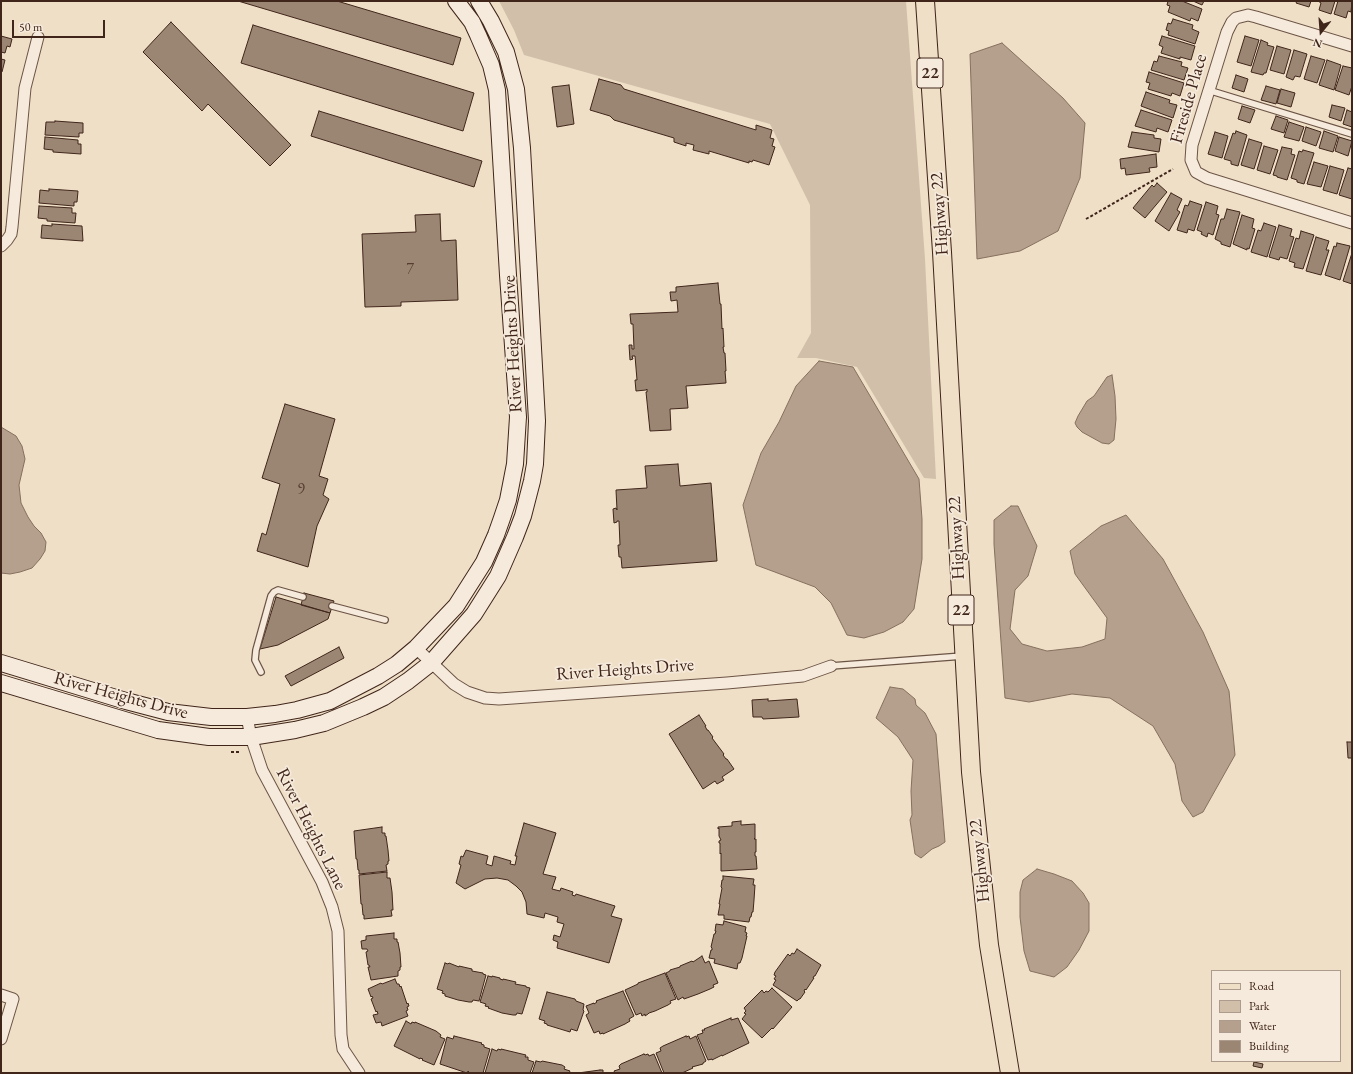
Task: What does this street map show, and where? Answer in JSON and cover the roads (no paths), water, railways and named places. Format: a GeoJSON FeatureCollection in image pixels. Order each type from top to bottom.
{"type":"FeatureCollection","features":[{"type":"Feature","properties":{"kind":"main road","name":"Highway 22"},"geometry":{"type":"LineString","coordinates":[[925,1],[943,259],[963,656],[971,772],[983,899],[996,995],[1010,1073]]}},
{"type":"Feature","properties":{"kind":"street","name":"River Heights Drive"},"geometry":{"type":"LineString","coordinates":[[1,663],[126,701],[168,712],[211,717],[247,717],[297,710],[330,701],[378,676],[397,664],[416,648],[456,606],[484,562],[496,535],[508,500],[515,464],[518,417],[508,275],[499,103],[495,79],[485,51],[472,22],[456,1]]}},
{"type":"Feature","properties":{"kind":"street","name":"River Heights Drive"},"geometry":{"type":"LineString","coordinates":[[1,683],[158,730],[210,737],[252,737],[295,730],[324,723],[384,697],[431,663],[474,614],[498,576],[516,537],[523,516],[535,464],[537,421],[522,148],[516,89],[506,52],[491,21],[479,1]]}},
{"type":"Feature","properties":{"kind":"street","name":"Fireside Place"},"geometry":{"type":"LineString","coordinates":[[1352,46],[1248,15],[1236,18],[1232,22],[1227,32],[1208,90],[1191,153],[1191,160],[1196,172],[1207,178],[1352,223]]}},
{"type":"Feature","properties":{"kind":"street"},"geometry":{"type":"LineString","coordinates":[[1,246],[11,234],[25,88],[38,38]]}},
{"type":"Feature","properties":{"kind":"street"},"geometry":{"type":"LineString","coordinates":[[495,79],[512,72]]}},
{"type":"Feature","properties":{"kind":"street"},"geometry":{"type":"LineString","coordinates":[[501,151],[522,148]]}},
{"type":"Feature","properties":{"kind":"street"},"geometry":{"type":"LineString","coordinates":[[508,275],[529,272]]}},
{"type":"Feature","properties":{"kind":"street"},"geometry":{"type":"LineString","coordinates":[[515,464],[535,464]]}},
{"type":"Feature","properties":{"kind":"street","name":"River Heights Drive"},"geometry":{"type":"LineString","coordinates":[[416,648],[454,684],[466,692],[485,698],[803,676],[831,666]]}},
{"type":"Feature","properties":{"kind":"street","name":"River Heights Lane"},"geometry":{"type":"LineString","coordinates":[[247,717],[262,770],[322,882],[332,907],[338,931],[341,1035],[343,1049],[359,1073]]}},
{"type":"Feature","properties":{"kind":"street"},"geometry":{"type":"LineString","coordinates":[[1,996],[13,999],[1,1039]]}},
{"type":"Feature","properties":{"kind":"lane"},"geometry":{"type":"LineString","coordinates":[[1208,90],[1352,134]]}},
{"type":"Feature","properties":{"kind":"lane"},"geometry":{"type":"LineString","coordinates":[[262,672],[255,660],[256,650],[271,596],[278,590],[303,597]]}},
{"type":"Feature","properties":{"kind":"lane"},"geometry":{"type":"LineString","coordinates":[[332,606],[385,620]]}},
{"type":"Feature","properties":{"kind":"lane"},"geometry":{"type":"LineString","coordinates":[[831,666],[963,656]]}},
{"type":"Feature","properties":{"kind":"water"},"geometry":{"type":"Polygon","coordinates":[[[1002,43],[1063,98],[1085,123],[1080,178],[1058,231],[1020,251],[977,259],[970,54],[1002,43]]]}},
{"type":"Feature","properties":{"kind":"water"},"geometry":{"type":"Polygon","coordinates":[[[819,361],[853,367],[919,479],[922,519],[922,559],[914,609],[903,622],[884,632],[864,638],[847,635],[831,603],[815,587],[756,565],[743,505],[761,453],[779,422],[796,386],[819,361]]]}},
{"type":"Feature","properties":{"kind":"water"},"geometry":{"type":"Polygon","coordinates":[[[1112,375],[1116,419],[1114,440],[1109,444],[1102,443],[1082,432],[1075,423],[1087,401],[1094,396],[1107,377],[1112,375]]]}},
{"type":"Feature","properties":{"kind":"water"},"geometry":{"type":"Polygon","coordinates":[[[1,427],[16,436],[22,446],[25,459],[19,485],[21,503],[28,517],[41,533],[46,542],[45,551],[32,568],[10,574],[1,573],[1,427]]]}},
{"type":"Feature","properties":{"kind":"water"},"geometry":{"type":"Polygon","coordinates":[[[1011,506],[1018,506],[1037,546],[1028,576],[1015,590],[1010,629],[1022,644],[1047,651],[1082,647],[1105,639],[1107,618],[1075,574],[1070,551],[1101,526],[1126,515],[1163,559],[1203,632],[1229,691],[1235,755],[1203,812],[1193,817],[1182,801],[1175,764],[1153,726],[1110,698],[1072,694],[1029,702],[1005,698],[994,544],[994,520],[1011,506]]]}},
{"type":"Feature","properties":{"kind":"water"},"geometry":{"type":"Polygon","coordinates":[[[890,687],[903,689],[915,699],[916,705],[925,713],[936,734],[945,842],[932,849],[921,858],[915,854],[910,820],[912,815],[911,791],[913,760],[898,737],[876,718],[890,687]]]}},
{"type":"Feature","properties":{"kind":"water"},"geometry":{"type":"Polygon","coordinates":[[[1037,869],[1072,881],[1083,893],[1089,903],[1089,931],[1079,950],[1067,967],[1054,977],[1030,971],[1024,951],[1020,917],[1020,892],[1023,880],[1037,869]]]}}]}
